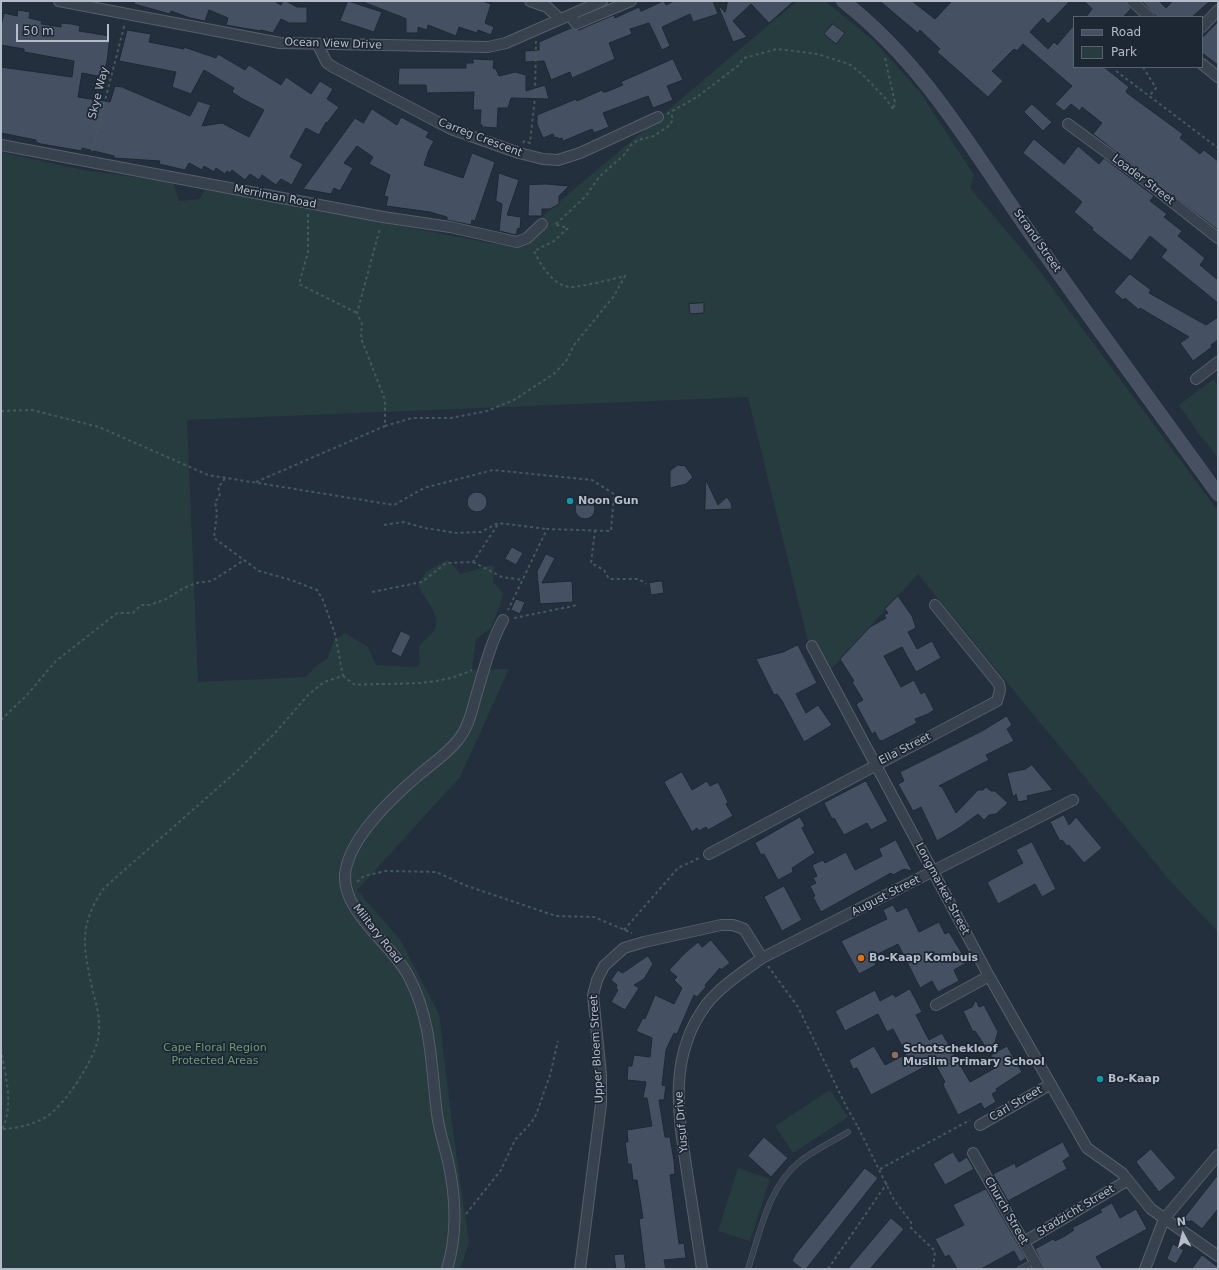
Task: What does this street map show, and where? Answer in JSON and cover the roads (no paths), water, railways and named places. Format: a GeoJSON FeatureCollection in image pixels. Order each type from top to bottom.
{"type":"FeatureCollection","features":[{"type":"Feature","properties":{"kind":"street","name":"Ocean View Drive"},"geometry":{"type":"LineString","coordinates":[[59,1],[280,43],[318,45],[488,47],[502,44],[602,1]]}},
{"type":"Feature","properties":{"kind":"street"},"geometry":{"type":"LineString","coordinates":[[530,1],[547,8],[576,24],[631,1]]}},
{"type":"Feature","properties":{"kind":"street","name":"Strand Street"},"geometry":{"type":"LineString","coordinates":[[843,1],[892,45],[924,80],[957,124],[1029,230],[1218,494]]}},
{"type":"Feature","properties":{"kind":"street"},"geometry":{"type":"LineString","coordinates":[[1132,1],[1148,16]]}},
{"type":"Feature","properties":{"kind":"street"},"geometry":{"type":"LineString","coordinates":[[1203,25],[1218,10]]}},
{"type":"Feature","properties":{"kind":"street","name":"Carreg Crescent"},"geometry":{"type":"LineString","coordinates":[[318,45],[327,63],[400,104],[451,129],[519,154],[552,160],[570,157],[658,117]]}},
{"type":"Feature","properties":{"kind":"street"},"geometry":{"type":"LineString","coordinates":[[1203,65],[1218,77]]}},
{"type":"Feature","properties":{"kind":"street","name":"Loader Street"},"geometry":{"type":"LineString","coordinates":[[1068,124],[1147,182],[1218,238]]}},
{"type":"Feature","properties":{"kind":"street","name":"Merriman Road"},"geometry":{"type":"LineString","coordinates":[[1,145],[89,163],[382,217],[450,227],[517,242],[527,238],[542,224]]}},
{"type":"Feature","properties":{"kind":"street"},"geometry":{"type":"LineString","coordinates":[[1196,379],[1218,362]]}},
{"type":"Feature","properties":{"kind":"street","name":"Ella Street"},"geometry":{"type":"LineString","coordinates":[[709,854],[997,701],[999,696],[999,684],[935,605]]}},
{"type":"Feature","properties":{"kind":"street","name":"Military Road"},"geometry":{"type":"LineString","coordinates":[[447,1269],[455,1226],[455,1203],[448,1162],[437,1116],[432,1057],[422,1006],[410,977],[395,956],[356,909],[347,890],[345,874],[350,857],[376,817],[404,788],[459,740],[468,722],[494,637],[503,620]]}},
{"type":"Feature","properties":{"kind":"street","name":"Longmarket Street"},"geometry":{"type":"LineString","coordinates":[[812,646],[989,976],[1086,1148],[1118,1169],[1151,1209],[1218,1256]]}},
{"type":"Feature","properties":{"kind":"street","name":"August Street"},"geometry":{"type":"LineString","coordinates":[[762,958],[1073,800]]}},
{"type":"Feature","properties":{"kind":"street","name":"Upper Bloem Street"},"geometry":{"type":"LineString","coordinates":[[580,1269],[601,1104],[601,1075],[593,995],[597,980],[604,966],[624,948],[650,940],[721,925],[733,925],[744,929],[762,958]]}},
{"type":"Feature","properties":{"kind":"street","name":"Yusuf Drive"},"geometry":{"type":"LineString","coordinates":[[702,1269],[680,1120],[678,1094],[679,1073],[686,1044],[707,1004],[717,994],[762,958]]}},
{"type":"Feature","properties":{"kind":"street"},"geometry":{"type":"LineString","coordinates":[[936,1005],[989,976]]}},
{"type":"Feature","properties":{"kind":"street","name":"Carl Street"},"geometry":{"type":"LineString","coordinates":[[980,1125],[1051,1084]]}},
{"type":"Feature","properties":{"kind":"street","name":"Church Street"},"geometry":{"type":"LineString","coordinates":[[973,1153],[1037,1265]]}},
{"type":"Feature","properties":{"kind":"street"},"geometry":{"type":"LineString","coordinates":[[1145,1269],[1164,1219],[1218,1156]]}},
{"type":"Feature","properties":{"kind":"street","name":"Stadzicht Street"},"geometry":{"type":"LineString","coordinates":[[1024,1242],[1128,1180]]}},
{"type":"Feature","properties":{"kind":"lane"},"geometry":{"type":"LineString","coordinates":[[748,1269],[773,1196],[781,1181],[799,1162],[848,1132]]}},
{"type":"Feature","properties":{"kind":"lane"},"geometry":{"type":"LineString","coordinates":[[1020,1269],[1037,1265]]}},
{"type":"Feature","properties":{"kind":"place","name":"Noon Gun"},"geometry":{"type":"Point","coordinates":[570,501]}},
{"type":"Feature","properties":{"kind":"place","name":"Bo-Kaap Kombuis"},"geometry":{"type":"Point","coordinates":[861,958]}},
{"type":"Feature","properties":{"kind":"place","name":"Schotschekloof Muslim Primary School"},"geometry":{"type":"Point","coordinates":[895,1055]}},
{"type":"Feature","properties":{"kind":"place","name":"Bo-Kaap"},"geometry":{"type":"Point","coordinates":[1100,1079]}},
{"type":"Feature","properties":{"kind":"park label","name":"Cape Floral Region Protected Areas"},"geometry":{"type":"Point","coordinates":[215,1054]}}]}
